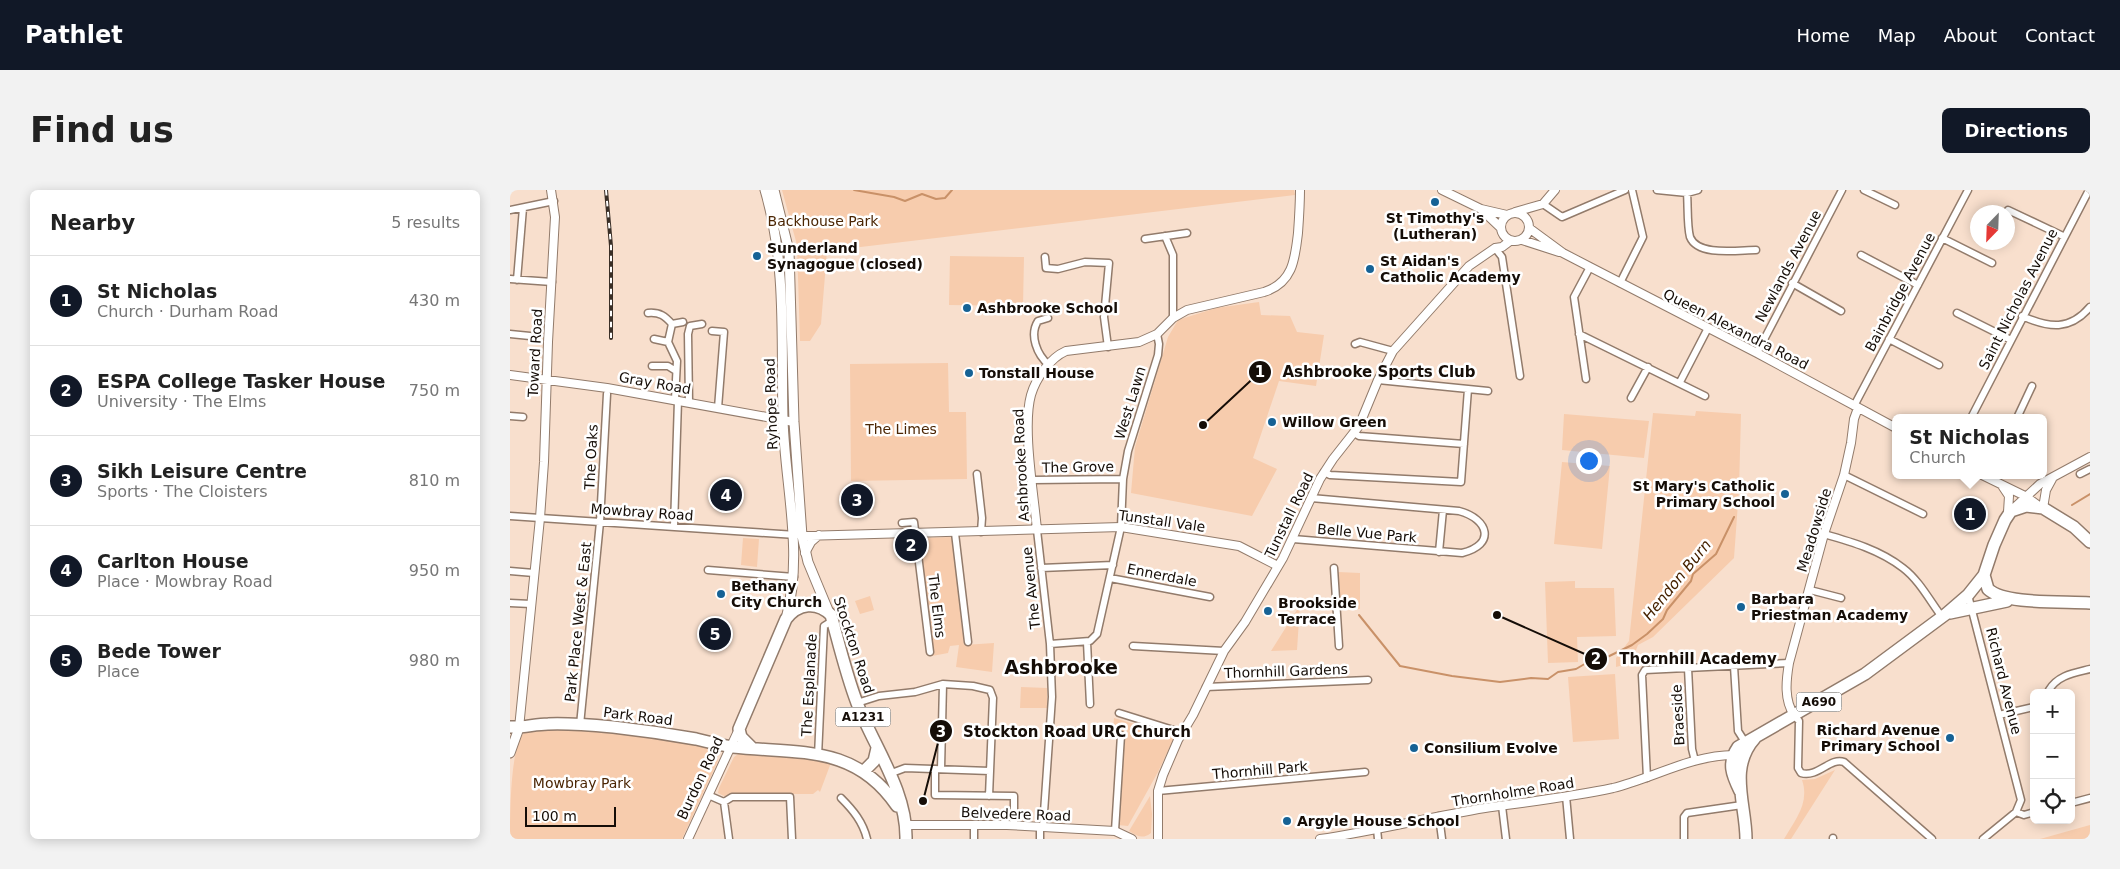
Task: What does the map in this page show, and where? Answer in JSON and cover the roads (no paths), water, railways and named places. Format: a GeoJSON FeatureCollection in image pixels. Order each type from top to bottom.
{"type":"FeatureCollection","features":[{"type":"Feature","properties":{"kind":"highway"},"geometry":{"type":"LineString","coordinates":[[2010,512],[2026,506],[2041,507],[2066,521],[2090,542]]}},
{"type":"Feature","properties":{"kind":"highway","name":"A690"},"geometry":{"type":"LineString","coordinates":[[1740,791],[1731,771],[1739,753],[1756,737],[1865,674],[1944,616],[1968,595],[1984,575],[1994,545],[2010,512]]}},
{"type":"Feature","properties":{"kind":"highway","name":"A690"},"geometry":{"type":"LineString","coordinates":[[1984,575],[1985,583],[1992,594],[2014,600]]}},
{"type":"Feature","properties":{"kind":"highway","name":"A690"},"geometry":{"type":"LineString","coordinates":[[1944,616],[1972,607],[2014,600],[2090,603]]}},
{"type":"Feature","properties":{"kind":"highway"},"geometry":{"type":"LineString","coordinates":[[786,619],[793,611],[806,606],[820,607],[832,618]]}},
{"type":"Feature","properties":{"kind":"highway","name":"Stockton Road"},"geometry":{"type":"LineString","coordinates":[[832,618],[857,703],[889,774],[905,820],[906,839]]}},
{"type":"Feature","properties":{"kind":"highway","name":"Burdon Road"},"geometry":{"type":"LineString","coordinates":[[740,733],[786,619]]}},
{"type":"Feature","properties":{"kind":"highway","name":"Park Road"},"geometry":{"type":"LineString","coordinates":[[514,727],[548,724],[580,725],[652,732],[731,746],[790,751],[841,760],[864,770],[877,780],[893,799],[905,820]]}},
{"type":"Feature","properties":{"kind":"highway"},"geometry":{"type":"LineString","coordinates":[[713,743],[740,733],[752,748]]}},
{"type":"Feature","properties":{"kind":"highway"},"geometry":{"type":"LineString","coordinates":[[864,770],[874,761],[877,748]]}},
{"type":"Feature","properties":{"kind":"highway","name":"A690"},"geometry":{"type":"LineString","coordinates":[[1739,753],[1740,791],[1746,839]]}},
{"type":"Feature","properties":{"kind":"main road","name":"Ryhope Road"},"geometry":{"type":"LineString","coordinates":[[765,190],[776,235],[781,272],[783,420],[797,535],[815,579]]}},
{"type":"Feature","properties":{"kind":"main road","name":"Ryhope Road"},"geometry":{"type":"LineString","coordinates":[[774,190],[789,251],[794,422],[797,535],[794,577],[786,619]]}},
{"type":"Feature","properties":{"kind":"main road","name":"Stockton Road"},"geometry":{"type":"LineString","coordinates":[[815,579],[832,618]]}},
{"type":"Feature","properties":{"kind":"main road"},"geometry":{"type":"LineString","coordinates":[[510,753],[514,727]]}},
{"type":"Feature","properties":{"kind":"street","name":"Toward Road"},"geometry":{"type":"LineString","coordinates":[[514,727],[531,604],[540,518],[555,217],[551,190]]}},
{"type":"Feature","properties":{"kind":"street","name":"Ashbrooke Road"},"geometry":{"type":"LineString","coordinates":[[1037,530],[1029,432],[1030,401],[1036,382],[1049,365],[1066,351],[1139,342],[1157,334],[1173,318],[1192,308],[1270,290],[1285,280],[1292,270],[1295,259],[1300,190]]}},
{"type":"Feature","properties":{"kind":"street","name":"Queen Alexandra Road"},"geometry":{"type":"LineString","coordinates":[[1442,190],[1481,209],[1520,214],[1529,225],[1563,253]]}},
{"type":"Feature","properties":{"kind":"street"},"geometry":{"type":"LineString","coordinates":[[1522,240],[1526,237],[1529,225],[1541,205],[1555,190]]}},
{"type":"Feature","properties":{"kind":"street"},"geometry":{"type":"LineString","coordinates":[[1520,376],[1502,257],[1495,248],[1501,230],[1501,223],[1509,214],[1541,205],[1562,217],[1625,190]]}},
{"type":"Feature","properties":{"kind":"street"},"geometry":{"type":"LineString","coordinates":[[1620,283],[1643,236],[1632,190]]}},
{"type":"Feature","properties":{"kind":"street"},"geometry":{"type":"LineString","coordinates":[[1657,190],[1687,193],[1698,190]]}},
{"type":"Feature","properties":{"kind":"street","name":"Newlands Avenue"},"geometry":{"type":"LineString","coordinates":[[1756,353],[1842,190]]}},
{"type":"Feature","properties":{"kind":"street"},"geometry":{"type":"LineString","coordinates":[[1864,190],[1894,205]]}},
{"type":"Feature","properties":{"kind":"street","name":"Bainbridge Avenue"},"geometry":{"type":"LineString","coordinates":[[1856,407],[1889,339],[1968,190]]}},
{"type":"Feature","properties":{"kind":"street","name":"Saint Nicholas Avenue"},"geometry":{"type":"LineString","coordinates":[[1972,414],[2063,236],[2088,192]]}},
{"type":"Feature","properties":{"kind":"street"},"geometry":{"type":"LineString","coordinates":[[1687,193],[1690,236],[1696,246],[1711,251],[1756,250]]}},
{"type":"Feature","properties":{"kind":"street"},"geometry":{"type":"LineString","coordinates":[[510,210],[554,201]]}},
{"type":"Feature","properties":{"kind":"street"},"geometry":{"type":"LineString","coordinates":[[523,208],[514,280],[552,282]]}},
{"type":"Feature","properties":{"kind":"street","name":"Queen Alexandra Road"},"geometry":{"type":"LineString","coordinates":[[1481,209],[1510,241],[1522,240],[1563,253],[1892,426]]}},
{"type":"Feature","properties":{"kind":"street"},"geometry":{"type":"LineString","coordinates":[[2015,213],[2063,236]]}},
{"type":"Feature","properties":{"kind":"street"},"geometry":{"type":"LineString","coordinates":[[1145,240],[1187,233]]}},
{"type":"Feature","properties":{"kind":"street"},"geometry":{"type":"LineString","coordinates":[[1165,236],[1173,255],[1173,318]]}},
{"type":"Feature","properties":{"kind":"street"},"geometry":{"type":"LineString","coordinates":[[1942,238],[1992,263]]}},
{"type":"Feature","properties":{"kind":"street","name":"Tunstall Road"},"geometry":{"type":"LineString","coordinates":[[1158,839],[1158,791],[1163,775],[1183,733],[1224,651],[1293,539],[1324,472],[1354,433],[1393,352],[1469,266],[1495,248],[1502,247],[1510,241]]}},
{"type":"Feature","properties":{"kind":"street"},"geometry":{"type":"LineString","coordinates":[[1861,255],[1918,285]]}},
{"type":"Feature","properties":{"kind":"street"},"geometry":{"type":"LineString","coordinates":[[1045,257],[1046,268],[1058,269],[1085,262],[1109,264],[1104,317],[1108,347]]}},
{"type":"Feature","properties":{"kind":"street"},"geometry":{"type":"LineString","coordinates":[[1586,379],[1574,297],[1590,267]]}},
{"type":"Feature","properties":{"kind":"street"},"geometry":{"type":"LineString","coordinates":[[1792,283],[1841,311]]}},
{"type":"Feature","properties":{"kind":"street"},"geometry":{"type":"LineString","coordinates":[[2022,316],[2040,324],[2058,326],[2077,321],[2090,308]]}},
{"type":"Feature","properties":{"kind":"street"},"geometry":{"type":"LineString","coordinates":[[648,313],[657,312],[666,317],[672,324]]}},
{"type":"Feature","properties":{"kind":"street"},"geometry":{"type":"LineString","coordinates":[[1957,313],[2010,340]]}},
{"type":"Feature","properties":{"kind":"street"},"geometry":{"type":"LineString","coordinates":[[1048,318],[1036,322],[1035,340],[1040,355],[1049,365]]}},
{"type":"Feature","properties":{"kind":"street"},"geometry":{"type":"LineString","coordinates":[[672,324],[683,322]]}},
{"type":"Feature","properties":{"kind":"street"},"geometry":{"type":"LineString","coordinates":[[672,324],[668,342],[677,361],[674,527]]}},
{"type":"Feature","properties":{"kind":"street"},"geometry":{"type":"LineString","coordinates":[[689,402],[688,334],[690,326],[702,324]]}},
{"type":"Feature","properties":{"kind":"street"},"geometry":{"type":"LineString","coordinates":[[1680,382],[1708,328]]}},
{"type":"Feature","properties":{"kind":"street"},"geometry":{"type":"LineString","coordinates":[[712,331],[724,332],[718,408]]}},
{"type":"Feature","properties":{"kind":"street"},"geometry":{"type":"LineString","coordinates":[[510,334],[530,336]]}},
{"type":"Feature","properties":{"kind":"street","name":"West Lawn"},"geometry":{"type":"LineString","coordinates":[[1087,642],[1094,639],[1096,634],[1110,578],[1121,527],[1123,479],[1128,451],[1158,355],[1159,344],[1157,334]]}},
{"type":"Feature","properties":{"kind":"street"},"geometry":{"type":"LineString","coordinates":[[1579,334],[1680,382],[1705,396]]}},
{"type":"Feature","properties":{"kind":"street"},"geometry":{"type":"LineString","coordinates":[[654,339],[668,342]]}},
{"type":"Feature","properties":{"kind":"street"},"geometry":{"type":"LineString","coordinates":[[1889,339],[1939,365]]}},
{"type":"Feature","properties":{"kind":"street"},"geometry":{"type":"LineString","coordinates":[[1355,344],[1360,342],[1393,352]]}},
{"type":"Feature","properties":{"kind":"street"},"geometry":{"type":"LineString","coordinates":[[652,366],[668,366],[676,371]]}},
{"type":"Feature","properties":{"kind":"street"},"geometry":{"type":"LineString","coordinates":[[1631,398],[1648,367]]}},
{"type":"Feature","properties":{"kind":"street","name":"Gray Road"},"geometry":{"type":"LineString","coordinates":[[510,376],[547,379],[677,399],[794,422]]}},
{"type":"Feature","properties":{"kind":"street"},"geometry":{"type":"LineString","coordinates":[[1378,380],[1488,390]]}},
{"type":"Feature","properties":{"kind":"street"},"geometry":{"type":"LineString","coordinates":[[2019,414],[2032,386]]}},
{"type":"Feature","properties":{"kind":"street"},"geometry":{"type":"LineString","coordinates":[[1324,472],[1330,475],[1461,482],[1468,389]]}},
{"type":"Feature","properties":{"kind":"street","name":"The Oaks"},"geometry":{"type":"LineString","coordinates":[[600,522],[607,394]]}},
{"type":"Feature","properties":{"kind":"street","name":"Meadowside"},"geometry":{"type":"LineString","coordinates":[[1794,715],[1788,706],[1787,700],[1786,678],[1789,663],[1824,534],[1844,475],[1856,407]]}},
{"type":"Feature","properties":{"kind":"street"},"geometry":{"type":"LineString","coordinates":[[510,416],[523,417]]}},
{"type":"Feature","properties":{"kind":"street"},"geometry":{"type":"LineString","coordinates":[[1354,433],[1359,436],[1464,444]]}},
{"type":"Feature","properties":{"kind":"street"},"geometry":{"type":"LineString","coordinates":[[2010,512],[2040,484],[2090,457]]}},
{"type":"Feature","properties":{"kind":"street"},"geometry":{"type":"LineString","coordinates":[[2080,474],[2090,468]]}},
{"type":"Feature","properties":{"kind":"street"},"geometry":{"type":"LineString","coordinates":[[977,474],[982,518],[981,532]]}},
{"type":"Feature","properties":{"kind":"street"},"geometry":{"type":"LineString","coordinates":[[1844,475],[1923,514]]}},
{"type":"Feature","properties":{"kind":"street","name":"The Grove"},"geometry":{"type":"LineString","coordinates":[[1033,480],[1123,479]]}},
{"type":"Feature","properties":{"kind":"street"},"geometry":{"type":"LineString","coordinates":[[1991,479],[2003,487],[2025,496],[2041,507],[2046,490],[2052,479]]}},
{"type":"Feature","properties":{"kind":"street"},"geometry":{"type":"LineString","coordinates":[[2003,487],[2009,496],[2010,512]]}},
{"type":"Feature","properties":{"kind":"street"},"geometry":{"type":"LineString","coordinates":[[1311,498],[1443,510],[1438,552]]}},
{"type":"Feature","properties":{"kind":"street","name":"Belle Vue Park"},"geometry":{"type":"LineString","coordinates":[[1293,539],[1438,552],[1462,553],[1475,550],[1482,543],[1485,536],[1483,526],[1470,514],[1443,510]]}},
{"type":"Feature","properties":{"kind":"street","name":"Mowbray Road"},"geometry":{"type":"LineString","coordinates":[[510,516],[797,535]]}},
{"type":"Feature","properties":{"kind":"street","name":"Park Place West & East"},"geometry":{"type":"LineString","coordinates":[[580,725],[600,522]]}},
{"type":"Feature","properties":{"kind":"street"},"geometry":{"type":"LineString","coordinates":[[902,523],[914,522],[915,534]]}},
{"type":"Feature","properties":{"kind":"street","name":"Tunstall Vale"},"geometry":{"type":"LineString","coordinates":[[1037,530],[1121,527],[1239,546],[1278,566]]}},
{"type":"Feature","properties":{"kind":"street"},"geometry":{"type":"LineString","coordinates":[[797,535],[1037,530]]}},
{"type":"Feature","properties":{"kind":"street","name":"The Avenue"},"geometry":{"type":"LineString","coordinates":[[1037,530],[1050,644],[1052,697],[1040,839]]}},
{"type":"Feature","properties":{"kind":"street"},"geometry":{"type":"LineString","coordinates":[[955,533],[968,642]]}},
{"type":"Feature","properties":{"kind":"street","name":"The Elms"},"geometry":{"type":"LineString","coordinates":[[915,534],[930,652]]}},
{"type":"Feature","properties":{"kind":"street"},"geometry":{"type":"LineString","coordinates":[[1824,534],[1864,546],[1904,568],[1944,616]]}},
{"type":"Feature","properties":{"kind":"street"},"geometry":{"type":"LineString","coordinates":[[805,553],[811,542],[820,535]]}},
{"type":"Feature","properties":{"kind":"street"},"geometry":{"type":"LineString","coordinates":[[1041,568],[1112,565]]}},
{"type":"Feature","properties":{"kind":"street"},"geometry":{"type":"LineString","coordinates":[[1334,568],[1339,646]]}},
{"type":"Feature","properties":{"kind":"street"},"geometry":{"type":"LineString","coordinates":[[708,570],[794,577]]}},
{"type":"Feature","properties":{"kind":"street"},"geometry":{"type":"LineString","coordinates":[[510,571],[534,573]]}},
{"type":"Feature","properties":{"kind":"street","name":"Ennerdale"},"geometry":{"type":"LineString","coordinates":[[1110,578],[1210,597]]}},
{"type":"Feature","properties":{"kind":"street"},"geometry":{"type":"LineString","coordinates":[[1810,590],[1841,598]]}},
{"type":"Feature","properties":{"kind":"street","name":"Richard Avenue"},"geometry":{"type":"LineString","coordinates":[[1968,595],[2021,800],[2016,812]]}},
{"type":"Feature","properties":{"kind":"street"},"geometry":{"type":"LineString","coordinates":[[510,603],[531,604]]}},
{"type":"Feature","properties":{"kind":"street","name":"The Esplanade"},"geometry":{"type":"LineString","coordinates":[[818,756],[824,626],[832,618]]}},
{"type":"Feature","properties":{"kind":"street"},"geometry":{"type":"LineString","coordinates":[[1050,644],[1087,642],[1090,704]]}},
{"type":"Feature","properties":{"kind":"street"},"geometry":{"type":"LineString","coordinates":[[1133,646],[1224,651]]}},
{"type":"Feature","properties":{"kind":"street"},"geometry":{"type":"LineString","coordinates":[[1647,778],[1642,675],[1645,670],[1789,663]]}},
{"type":"Feature","properties":{"kind":"street"},"geometry":{"type":"LineString","coordinates":[[1734,666],[1739,753]]}},
{"type":"Feature","properties":{"kind":"street","name":"Braeside"},"geometry":{"type":"LineString","coordinates":[[1688,668],[1692,749],[1695,761]]}},
{"type":"Feature","properties":{"kind":"street"},"geometry":{"type":"LineString","coordinates":[[2049,689],[2054,681],[2090,669]]}},
{"type":"Feature","properties":{"kind":"street","name":"Thornhill Gardens"},"geometry":{"type":"LineString","coordinates":[[1206,687],[1368,680]]}},
{"type":"Feature","properties":{"kind":"street"},"geometry":{"type":"LineString","coordinates":[[943,684],[936,795],[1014,796],[1014,825]]}},
{"type":"Feature","properties":{"kind":"street"},"geometry":{"type":"LineString","coordinates":[[857,703],[879,696],[915,692],[943,684],[973,686],[990,690],[992,698],[989,796]]}},
{"type":"Feature","properties":{"kind":"street"},"geometry":{"type":"LineString","coordinates":[[1999,715],[2030,708]]}},
{"type":"Feature","properties":{"kind":"street"},"geometry":{"type":"LineString","coordinates":[[1119,713],[1183,733]]}},
{"type":"Feature","properties":{"kind":"street"},"geometry":{"type":"LineString","coordinates":[[1794,715],[1799,721],[1798,768],[1801,773],[1814,773],[1836,761],[1844,762],[1932,839]]}},
{"type":"Feature","properties":{"kind":"street","name":"Burdon Road"},"geometry":{"type":"LineString","coordinates":[[688,839],[731,746],[740,733]]}},
{"type":"Feature","properties":{"kind":"street"},"geometry":{"type":"LineString","coordinates":[[1115,830],[1121,734]]}},
{"type":"Feature","properties":{"kind":"street","name":"Park Road"},"geometry":{"type":"LineString","coordinates":[[724,761],[736,751],[752,748]]}},
{"type":"Feature","properties":{"kind":"street","name":"Thornholme Road"},"geometry":{"type":"LineString","coordinates":[[1325,839],[1439,816],[1613,788],[1695,761],[1739,753]]}},
{"type":"Feature","properties":{"kind":"street"},"geometry":{"type":"LineString","coordinates":[[889,774],[905,768],[990,771]]}},
{"type":"Feature","properties":{"kind":"street","name":"Thornhill Park"},"geometry":{"type":"LineString","coordinates":[[1158,791],[1365,772]]}},
{"type":"Feature","properties":{"kind":"street"},"geometry":{"type":"LineString","coordinates":[[708,795],[724,802]]}},
{"type":"Feature","properties":{"kind":"street"},"geometry":{"type":"LineString","coordinates":[[1566,796],[1570,839]]}},
{"type":"Feature","properties":{"kind":"street"},"geometry":{"type":"LineString","coordinates":[[724,802],[732,797],[790,797],[792,839]]}},
{"type":"Feature","properties":{"kind":"street"},"geometry":{"type":"LineString","coordinates":[[841,798],[856,815],[867,839]]}},
{"type":"Feature","properties":{"kind":"street"},"geometry":{"type":"LineString","coordinates":[[2075,802],[2090,798]]}},
{"type":"Feature","properties":{"kind":"street"},"geometry":{"type":"LineString","coordinates":[[724,802],[730,839]]}},
{"type":"Feature","properties":{"kind":"street"},"geometry":{"type":"LineString","coordinates":[[1684,839],[1684,817],[1688,813],[1742,805]]}},
{"type":"Feature","properties":{"kind":"street"},"geometry":{"type":"LineString","coordinates":[[1502,806],[1506,839]]}},
{"type":"Feature","properties":{"kind":"street"},"geometry":{"type":"LineString","coordinates":[[1983,839],[2016,812],[2024,814],[2030,813]]}},
{"type":"Feature","properties":{"kind":"street"},"geometry":{"type":"LineString","coordinates":[[1439,816],[1442,839]]}},
{"type":"Feature","properties":{"kind":"street","name":"Belvedere Road"},"geometry":{"type":"LineString","coordinates":[[905,820],[974,825],[1115,830],[1132,839]]}},
{"type":"Feature","properties":{"kind":"street","name":"Tunstall Road"},"geometry":{"type":"LineString","coordinates":[[1151,839],[1157,824]]}},
{"type":"Feature","properties":{"kind":"street"},"geometry":{"type":"LineString","coordinates":[[974,825],[974,839]]}},
{"type":"Feature","properties":{"kind":"street"},"geometry":{"type":"LineString","coordinates":[[1377,829],[1378,839]]}},
{"type":"Feature","properties":{"kind":"waterway","name":"Hendon Burn"},"geometry":{"type":"LineString","coordinates":[[854,190],[894,197],[905,201],[922,194],[936,199],[945,198],[952,190]]}},
{"type":"Feature","properties":{"kind":"waterway","name":"Hendon Burn"},"geometry":{"type":"LineString","coordinates":[[2072,505],[2090,494]]}},
{"type":"Feature","properties":{"kind":"waterway","name":"Hendon Burn"},"geometry":{"type":"LineString","coordinates":[[1359,615],[1400,666],[1452,676],[1500,682],[1531,678],[1548,679],[1558,672],[1576,669],[1588,662],[1597,662],[1632,645],[1647,634],[1663,619],[1667,610],[1691,581],[1693,574],[1716,554],[1734,517]]}},
{"type":"Feature","properties":{"kind":"railway"},"geometry":{"type":"LineString","coordinates":[[606,190],[611,246],[611,338]]}},
{"type":"Feature","properties":{"kind":"place","name":"St Timothy's (Lutheran)"},"geometry":{"type":"Point","coordinates":[1435,202]}},
{"type":"Feature","properties":{"kind":"place","name":"Sunderland Synagogue (closed)"},"geometry":{"type":"Point","coordinates":[757,256]}},
{"type":"Feature","properties":{"kind":"place","name":"St Aidan's Catholic Academy"},"geometry":{"type":"Point","coordinates":[1370,269]}},
{"type":"Feature","properties":{"kind":"place","name":"Ashbrooke School"},"geometry":{"type":"Point","coordinates":[967,308]}},
{"type":"Feature","properties":{"kind":"place","name":"Tonstall House"},"geometry":{"type":"Point","coordinates":[969,373]}},
{"type":"Feature","properties":{"kind":"place","name":"Willow Green"},"geometry":{"type":"Point","coordinates":[1272,422]}},
{"type":"Feature","properties":{"kind":"place","name":"Ashbrooke Sports Club"},"geometry":{"type":"Point","coordinates":[1203,425]}},
{"type":"Feature","properties":{"kind":"place","name":"St Mary's Catholic Primary School"},"geometry":{"type":"Point","coordinates":[1785,494]}},
{"type":"Feature","properties":{"kind":"place","name":"Carlton House"},"geometry":{"type":"Point","coordinates":[726,495]}},
{"type":"Feature","properties":{"kind":"place","name":"Sikh Leisure Centre"},"geometry":{"type":"Point","coordinates":[857,500]}},
{"type":"Feature","properties":{"kind":"place","name":"St Nicholas"},"geometry":{"type":"Point","coordinates":[1970,514]}},
{"type":"Feature","properties":{"kind":"place","name":"ESPA College Tasker House"},"geometry":{"type":"Point","coordinates":[911,545]}},
{"type":"Feature","properties":{"kind":"place","name":"Bethany City Church"},"geometry":{"type":"Point","coordinates":[721,594]}},
{"type":"Feature","properties":{"kind":"place","name":"Barbara Priestman Academy"},"geometry":{"type":"Point","coordinates":[1741,607]}},
{"type":"Feature","properties":{"kind":"place","name":"Brookside Terrace"},"geometry":{"type":"Point","coordinates":[1268,611]}},
{"type":"Feature","properties":{"kind":"place","name":"Thornhill Academy"},"geometry":{"type":"Point","coordinates":[1497,615]}},
{"type":"Feature","properties":{"kind":"place","name":"Bede Tower"},"geometry":{"type":"Point","coordinates":[715,634]}},
{"type":"Feature","properties":{"kind":"place","name":"Richard Avenue Primary School"},"geometry":{"type":"Point","coordinates":[1950,738]}},
{"type":"Feature","properties":{"kind":"place","name":"Consilium Evolve"},"geometry":{"type":"Point","coordinates":[1414,748]}},
{"type":"Feature","properties":{"kind":"place","name":"Stockton Road URC Church"},"geometry":{"type":"Point","coordinates":[923,801]}},
{"type":"Feature","properties":{"kind":"place","name":"Argyle House School"},"geometry":{"type":"Point","coordinates":[1287,821]}},
{"type":"Feature","properties":{"kind":"district","name":"Ashbrooke"},"geometry":{"type":"Point","coordinates":[1061,667]}},
{"type":"Feature","properties":{"kind":"park label","name":"Backhouse Park"},"geometry":{"type":"Point","coordinates":[823,221]}},
{"type":"Feature","properties":{"kind":"park label","name":"The Limes"},"geometry":{"type":"Point","coordinates":[901,429]}},
{"type":"Feature","properties":{"kind":"park label","name":"Mowbray Park"},"geometry":{"type":"Point","coordinates":[582,783]}}]}
